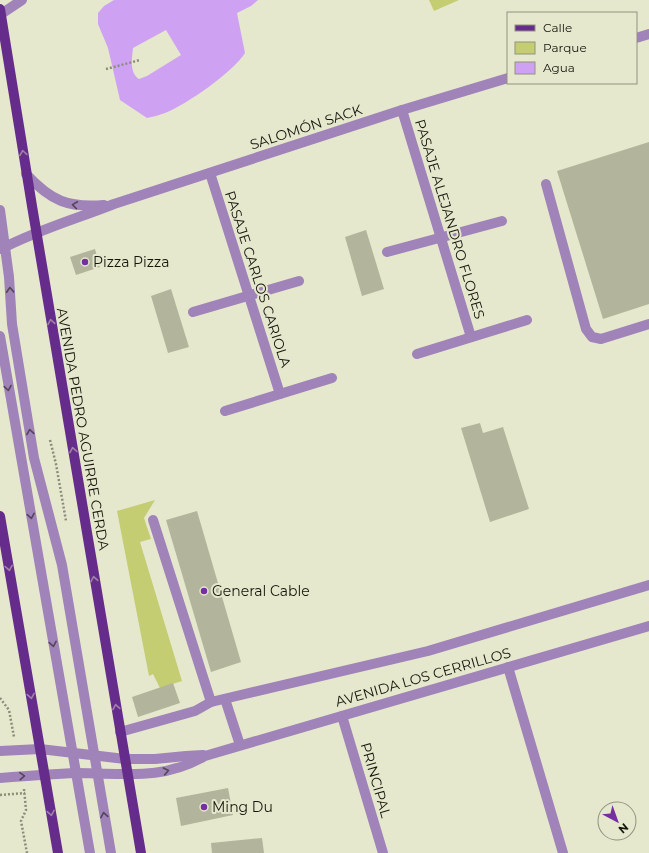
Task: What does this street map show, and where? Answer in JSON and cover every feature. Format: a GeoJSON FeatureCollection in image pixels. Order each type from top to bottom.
{"type":"FeatureCollection","features":[{"type":"Feature","properties":{"kind":"main road","name":"AVENIDA PEDRO AGUIRRE CERDA"},"geometry":{"type":"LineString","coordinates":[[0,11],[26,174],[141,853]]}},
{"type":"Feature","properties":{"kind":"main road"},"geometry":{"type":"LineString","coordinates":[[0,516],[58,853]]}},
{"type":"Feature","properties":{"kind":"street"},"geometry":{"type":"LineString","coordinates":[[0,11],[22,0]]}},
{"type":"Feature","properties":{"kind":"street"},"geometry":{"type":"LineString","coordinates":[[637,38],[649,34]]}},
{"type":"Feature","properties":{"kind":"street","name":"SALOMÓN SACK"},"geometry":{"type":"LineString","coordinates":[[3,248],[55,224],[114,204],[402,110],[507,78]]}},
{"type":"Feature","properties":{"kind":"street","name":"PASAJE ALEJANDRO FLORES"},"geometry":{"type":"LineString","coordinates":[[402,110],[471,337]]}},
{"type":"Feature","properties":{"kind":"street","name":"PASAJE CARLOS CARIOLA"},"geometry":{"type":"LineString","coordinates":[[210,173],[280,394]]}},
{"type":"Feature","properties":{"kind":"street","name":"SALOMÓN SACK"},"geometry":{"type":"LineString","coordinates":[[26,174],[46,193],[70,204],[87,206],[114,204]]}},
{"type":"Feature","properties":{"kind":"street"},"geometry":{"type":"LineString","coordinates":[[546,184],[586,329],[592,337],[601,339],[649,324]]}},
{"type":"Feature","properties":{"kind":"street"},"geometry":{"type":"LineString","coordinates":[[0,210],[3,248],[9,277],[12,324],[34,458],[62,566],[111,853]]}},
{"type":"Feature","properties":{"kind":"street"},"geometry":{"type":"LineString","coordinates":[[386,252],[502,221]]}},
{"type":"Feature","properties":{"kind":"street"},"geometry":{"type":"LineString","coordinates":[[193,312],[299,281]]}},
{"type":"Feature","properties":{"kind":"street"},"geometry":{"type":"LineString","coordinates":[[417,354],[527,320]]}},
{"type":"Feature","properties":{"kind":"street"},"geometry":{"type":"LineString","coordinates":[[0,336],[90,853]]}},
{"type":"Feature","properties":{"kind":"street"},"geometry":{"type":"LineString","coordinates":[[225,410],[332,378]]}},
{"type":"Feature","properties":{"kind":"street"},"geometry":{"type":"LineString","coordinates":[[153,520],[211,702]]}},
{"type":"Feature","properties":{"kind":"street"},"geometry":{"type":"LineString","coordinates":[[120,732],[194,711],[211,702],[428,651],[649,585]]}},
{"type":"Feature","properties":{"kind":"street","name":"AVENIDA LOS CERRILLOS"},"geometry":{"type":"LineString","coordinates":[[0,778],[75,773],[128,775],[147,774],[177,769],[205,756],[240,745],[649,626]]}},
{"type":"Feature","properties":{"kind":"street"},"geometry":{"type":"LineString","coordinates":[[508,667],[563,853]]}},
{"type":"Feature","properties":{"kind":"street"},"geometry":{"type":"LineString","coordinates":[[225,699],[240,745]]}},
{"type":"Feature","properties":{"kind":"street","name":"PRINCIPAL"},"geometry":{"type":"LineString","coordinates":[[342,716],[383,853]]}},
{"type":"Feature","properties":{"kind":"street","name":"AVENIDA LOS CERRILLOS"},"geometry":{"type":"LineString","coordinates":[[0,751],[40,749],[124,759],[155,760],[186,756],[205,756]]}},
{"type":"Feature","properties":{"kind":"path"},"geometry":{"type":"LineString","coordinates":[[106,69],[140,60]]}},
{"type":"Feature","properties":{"kind":"path"},"geometry":{"type":"LineString","coordinates":[[0,795],[24,793]]}},
{"type":"Feature","properties":{"kind":"green space"},"geometry":{"type":"Polygon","coordinates":[[[429,0],[459,0],[434,11],[429,0]]]}},
{"type":"Feature","properties":{"kind":"green space"},"geometry":{"type":"Polygon","coordinates":[[[155,500],[144,518],[151,539],[140,542],[182,681],[160,688],[153,674],[149,676],[117,511],[155,500]]]}},
{"type":"Feature","properties":{"kind":"water"},"geometry":{"type":"Polygon","coordinates":[[[114,0],[258,0],[251,6],[237,13],[245,53],[239,61],[220,78],[185,103],[165,113],[147,118],[120,100],[108,48],[98,24],[98,13],[104,6],[114,0]],[[166,30],[133,48],[132,69],[139,79],[147,76],[181,55],[166,30]]]}},
{"type":"Feature","properties":{"kind":"building"},"geometry":{"type":"Polygon","coordinates":[[[649,142],[649,304],[603,319],[557,171],[649,142]]]}},
{"type":"Feature","properties":{"kind":"building"},"geometry":{"type":"Polygon","coordinates":[[[366,230],[384,289],[362,296],[345,237],[366,230]]]}},
{"type":"Feature","properties":{"kind":"building","name":"Pizza Pizza"},"geometry":{"type":"Polygon","coordinates":[[[95,249],[100,267],[76,275],[70,257],[95,249]]]}},
{"type":"Feature","properties":{"kind":"building"},"geometry":{"type":"Polygon","coordinates":[[[171,289],[189,347],[168,353],[151,296],[171,289]]]}},
{"type":"Feature","properties":{"kind":"building"},"geometry":{"type":"Polygon","coordinates":[[[480,423],[483,433],[503,427],[529,509],[490,522],[461,428],[480,423]]]}},
{"type":"Feature","properties":{"kind":"building","name":"General Cable"},"geometry":{"type":"Polygon","coordinates":[[[197,511],[241,662],[211,672],[166,520],[197,511]]]}},
{"type":"Feature","properties":{"kind":"building"},"geometry":{"type":"Polygon","coordinates":[[[173,683],[180,703],[138,717],[132,697],[173,683]]]}},
{"type":"Feature","properties":{"kind":"building","name":"Ming Du"},"geometry":{"type":"Polygon","coordinates":[[[228,788],[233,815],[181,826],[176,798],[228,788]]]}},
{"type":"Feature","properties":{"kind":"building"},"geometry":{"type":"Polygon","coordinates":[[[262,838],[264,853],[212,853],[211,843],[262,838]]]}},
{"type":"Feature","properties":{"kind":"place","name":"Pizza Pizza"},"geometry":{"type":"Point","coordinates":[85,262]}},
{"type":"Feature","properties":{"kind":"place","name":"General Cable"},"geometry":{"type":"Point","coordinates":[204,591]}},
{"type":"Feature","properties":{"kind":"place","name":"Ming Du"},"geometry":{"type":"Point","coordinates":[204,807]}}]}
